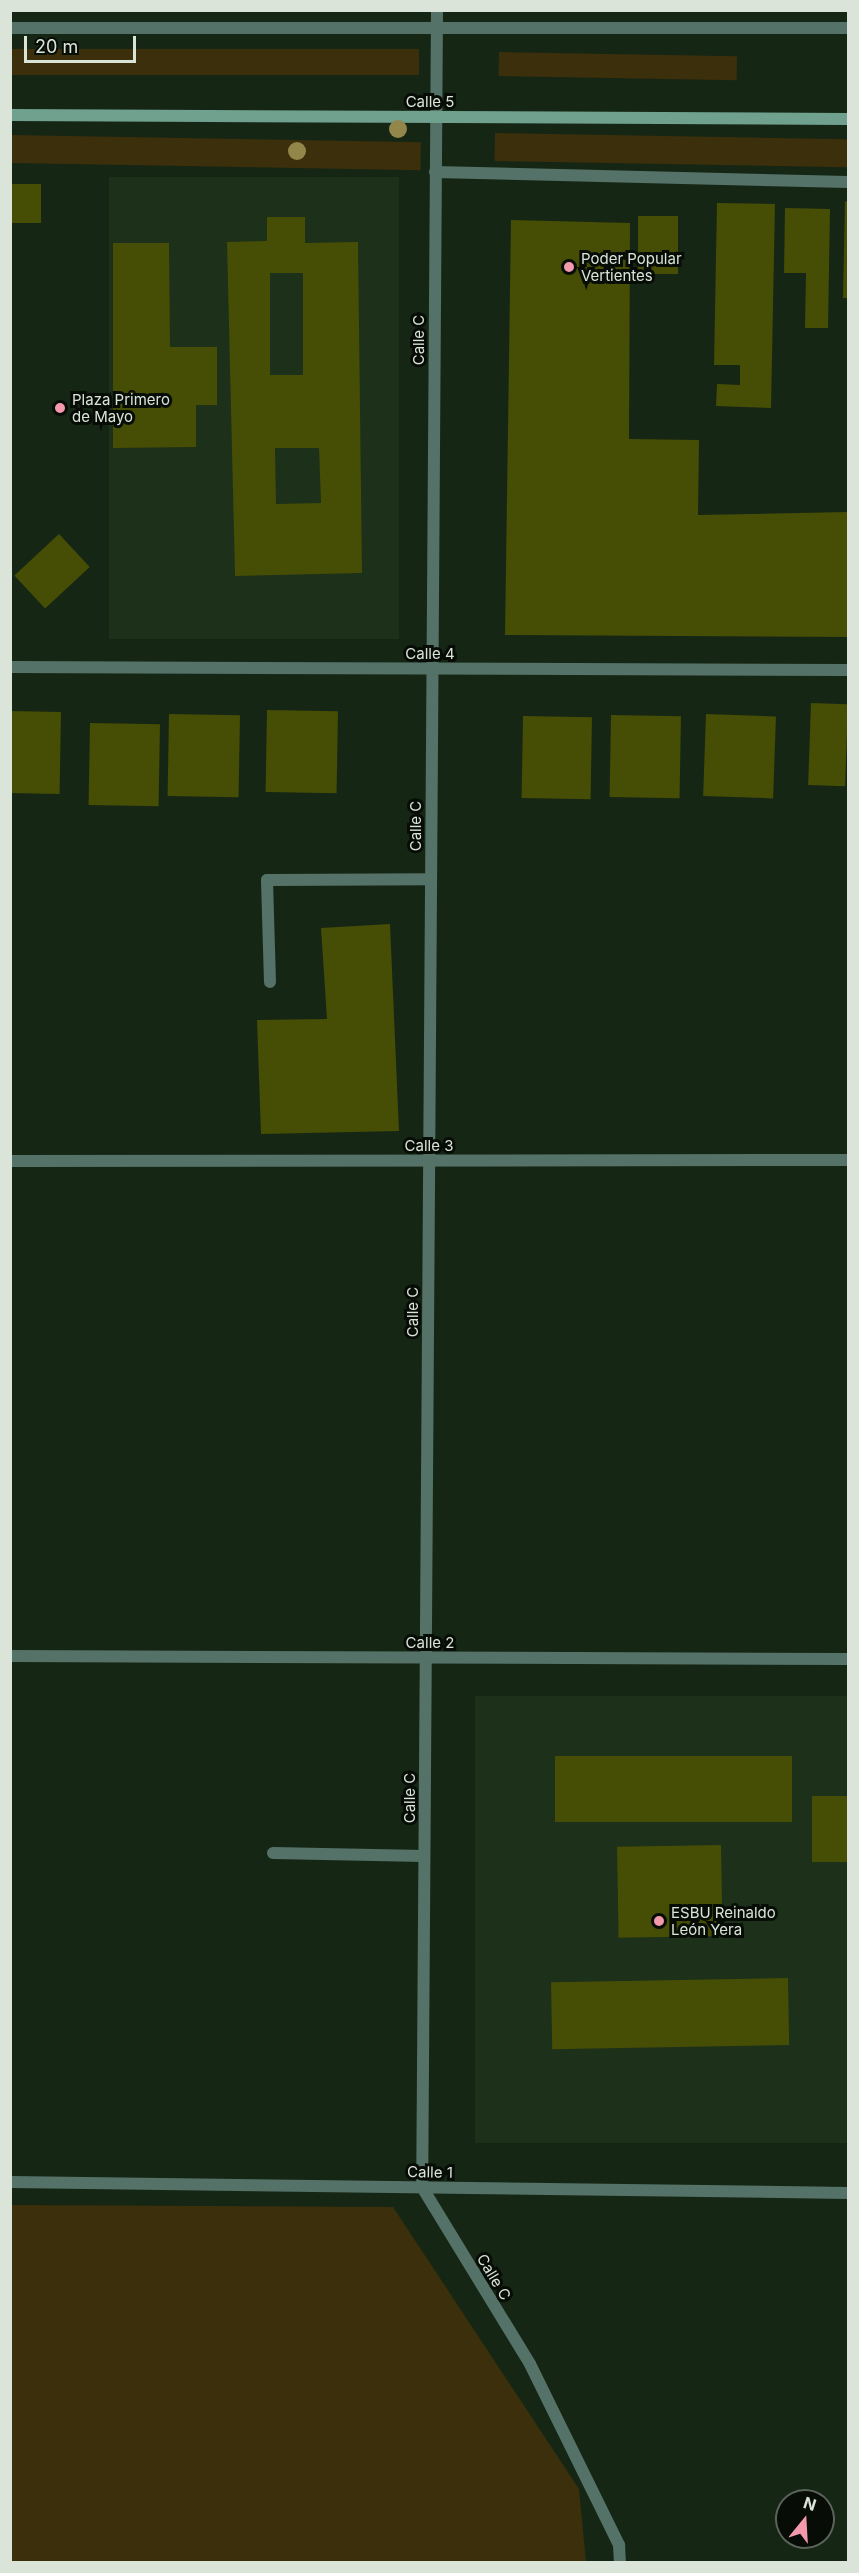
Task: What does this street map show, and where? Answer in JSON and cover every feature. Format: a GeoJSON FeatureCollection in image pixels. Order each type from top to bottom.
{"type":"FeatureCollection","features":[{"type":"Feature","properties":{"kind":"main road","name":"Calle 5"},"geometry":{"type":"LineString","coordinates":[[10,115],[849,119]]}},
{"type":"Feature","properties":{"kind":"street","name":"Calle C"},"geometry":{"type":"LineString","coordinates":[[437,10],[422,2187],[530,2364],[619,2545],[620,2562]]}},
{"type":"Feature","properties":{"kind":"street"},"geometry":{"type":"LineString","coordinates":[[10,28],[849,28]]}},
{"type":"Feature","properties":{"kind":"street"},"geometry":{"type":"LineString","coordinates":[[435,172],[849,182]]}},
{"type":"Feature","properties":{"kind":"street","name":"Calle 4"},"geometry":{"type":"LineString","coordinates":[[10,667],[849,670]]}},
{"type":"Feature","properties":{"kind":"street"},"geometry":{"type":"LineString","coordinates":[[270,982],[267,880],[431,879]]}},
{"type":"Feature","properties":{"kind":"street","name":"Calle 3"},"geometry":{"type":"LineString","coordinates":[[10,1161],[849,1160]]}},
{"type":"Feature","properties":{"kind":"street","name":"Calle 2"},"geometry":{"type":"LineString","coordinates":[[10,1656],[849,1659]]}},
{"type":"Feature","properties":{"kind":"street"},"geometry":{"type":"LineString","coordinates":[[273,1853],[424,1856]]}},
{"type":"Feature","properties":{"kind":"street","name":"Calle 1"},"geometry":{"type":"LineString","coordinates":[[10,2182],[849,2193]]}},
{"type":"Feature","properties":{"kind":"shaded area"},"geometry":{"type":"Polygon","coordinates":[[[11,49],[419,49],[419,75],[11,75],[11,49]]]}},
{"type":"Feature","properties":{"kind":"shaded area"},"geometry":{"type":"Polygon","coordinates":[[[499,52],[737,56],[737,80],[499,76],[499,52]]]}},
{"type":"Feature","properties":{"kind":"shaded area"},"geometry":{"type":"Polygon","coordinates":[[[495,133],[848,139],[847,167],[495,161],[495,133]]]}},
{"type":"Feature","properties":{"kind":"shaded area"},"geometry":{"type":"Polygon","coordinates":[[[11,135],[421,142],[420,170],[11,163],[11,135]]]}},
{"type":"Feature","properties":{"kind":"shaded area"},"geometry":{"type":"Polygon","coordinates":[[[109,177],[399,177],[399,639],[109,639],[109,177]]]}},
{"type":"Feature","properties":{"kind":"shaded area","name":"ESBU Reinaldo León Yera"},"geometry":{"type":"Polygon","coordinates":[[[475,1696],[848,1696],[848,2143],[475,2143],[475,1696]]]}},
{"type":"Feature","properties":{"kind":"shaded area"},"geometry":{"type":"Polygon","coordinates":[[[11,2205],[393,2207],[579,2489],[586,2562],[11,2562],[11,2205]]]}},
{"type":"Feature","properties":{"kind":"building"},"geometry":{"type":"Polygon","coordinates":[[[10,184],[41,184],[41,223],[10,223],[10,184]]]}},
{"type":"Feature","properties":{"kind":"building"},"geometry":{"type":"Polygon","coordinates":[[[845,201],[848,202],[848,298],[843,298],[845,201]]]}},
{"type":"Feature","properties":{"kind":"building"},"geometry":{"type":"Polygon","coordinates":[[[717,203],[775,204],[771,408],[716,406],[717,384],[740,385],[740,365],[714,365],[717,203]]]}},
{"type":"Feature","properties":{"kind":"building"},"geometry":{"type":"Polygon","coordinates":[[[785,208],[830,209],[828,328],[805,328],[806,273],[784,273],[785,208]]]}},
{"type":"Feature","properties":{"kind":"building"},"geometry":{"type":"Polygon","coordinates":[[[638,216],[678,216],[678,274],[638,274],[638,216]]]}},
{"type":"Feature","properties":{"kind":"building"},"geometry":{"type":"Polygon","coordinates":[[[267,217],[305,217],[305,243],[358,242],[362,573],[235,576],[227,242],[267,241],[267,217]],[[270,273],[270,375],[303,375],[303,273],[270,273]],[[275,448],[276,504],[321,503],[319,448],[275,448]]]}},
{"type":"Feature","properties":{"kind":"building"},"geometry":{"type":"Polygon","coordinates":[[[511,220],[630,223],[629,439],[699,440],[698,515],[848,512],[848,637],[505,635],[511,220]]]}},
{"type":"Feature","properties":{"kind":"building"},"geometry":{"type":"Polygon","coordinates":[[[113,243],[169,243],[170,347],[217,347],[217,405],[196,405],[196,447],[113,448],[113,243]]]}},
{"type":"Feature","properties":{"kind":"building"},"geometry":{"type":"Polygon","coordinates":[[[59,534],[90,567],[45,609],[14,576],[59,534]]]}},
{"type":"Feature","properties":{"kind":"building"},"geometry":{"type":"Polygon","coordinates":[[[811,703],[848,704],[845,786],[808,785],[811,703]]]}},
{"type":"Feature","properties":{"kind":"building"},"geometry":{"type":"Polygon","coordinates":[[[267,710],[338,711],[337,793],[266,792],[267,710]]]}},
{"type":"Feature","properties":{"kind":"building"},"geometry":{"type":"Polygon","coordinates":[[[10,711],[61,712],[60,794],[10,793],[10,711]]]}},
{"type":"Feature","properties":{"kind":"building"},"geometry":{"type":"Polygon","coordinates":[[[169,714],[240,715],[239,797],[168,796],[169,714]]]}},
{"type":"Feature","properties":{"kind":"building"},"geometry":{"type":"Polygon","coordinates":[[[706,714],[776,716],[773,798],[703,796],[706,714]]]}},
{"type":"Feature","properties":{"kind":"building"},"geometry":{"type":"Polygon","coordinates":[[[611,715],[681,716],[680,798],[610,797],[611,715]]]}},
{"type":"Feature","properties":{"kind":"building"},"geometry":{"type":"Polygon","coordinates":[[[523,716],[592,717],[591,799],[522,798],[523,716]]]}},
{"type":"Feature","properties":{"kind":"building"},"geometry":{"type":"Polygon","coordinates":[[[90,723],[160,724],[159,806],[89,805],[90,723]]]}},
{"type":"Feature","properties":{"kind":"building"},"geometry":{"type":"Polygon","coordinates":[[[390,924],[399,1131],[261,1134],[257,1020],[327,1019],[321,928],[390,924]]]}},
{"type":"Feature","properties":{"kind":"building"},"geometry":{"type":"Polygon","coordinates":[[[555,1756],[792,1756],[792,1822],[555,1822],[555,1756]]]}},
{"type":"Feature","properties":{"kind":"building"},"geometry":{"type":"Polygon","coordinates":[[[812,1796],[848,1796],[848,1862],[812,1862],[812,1796]]]}},
{"type":"Feature","properties":{"kind":"building"},"geometry":{"type":"Polygon","coordinates":[[[721,1845],[723,1936],[619,1938],[617,1847],[721,1845]]]}},
{"type":"Feature","properties":{"kind":"building"},"geometry":{"type":"Polygon","coordinates":[[[788,1978],[789,2045],[552,2049],[551,1982],[788,1978]]]}},
{"type":"Feature","properties":{"kind":"place","name":"Poder Popular Vertientes"},"geometry":{"type":"Point","coordinates":[569,267]}},
{"type":"Feature","properties":{"kind":"place","name":"Plaza Primero de Mayo"},"geometry":{"type":"Point","coordinates":[60,408]}},
{"type":"Feature","properties":{"kind":"place","name":"ESBU Reinaldo León Yera"},"geometry":{"type":"Point","coordinates":[659,1921]}}]}
